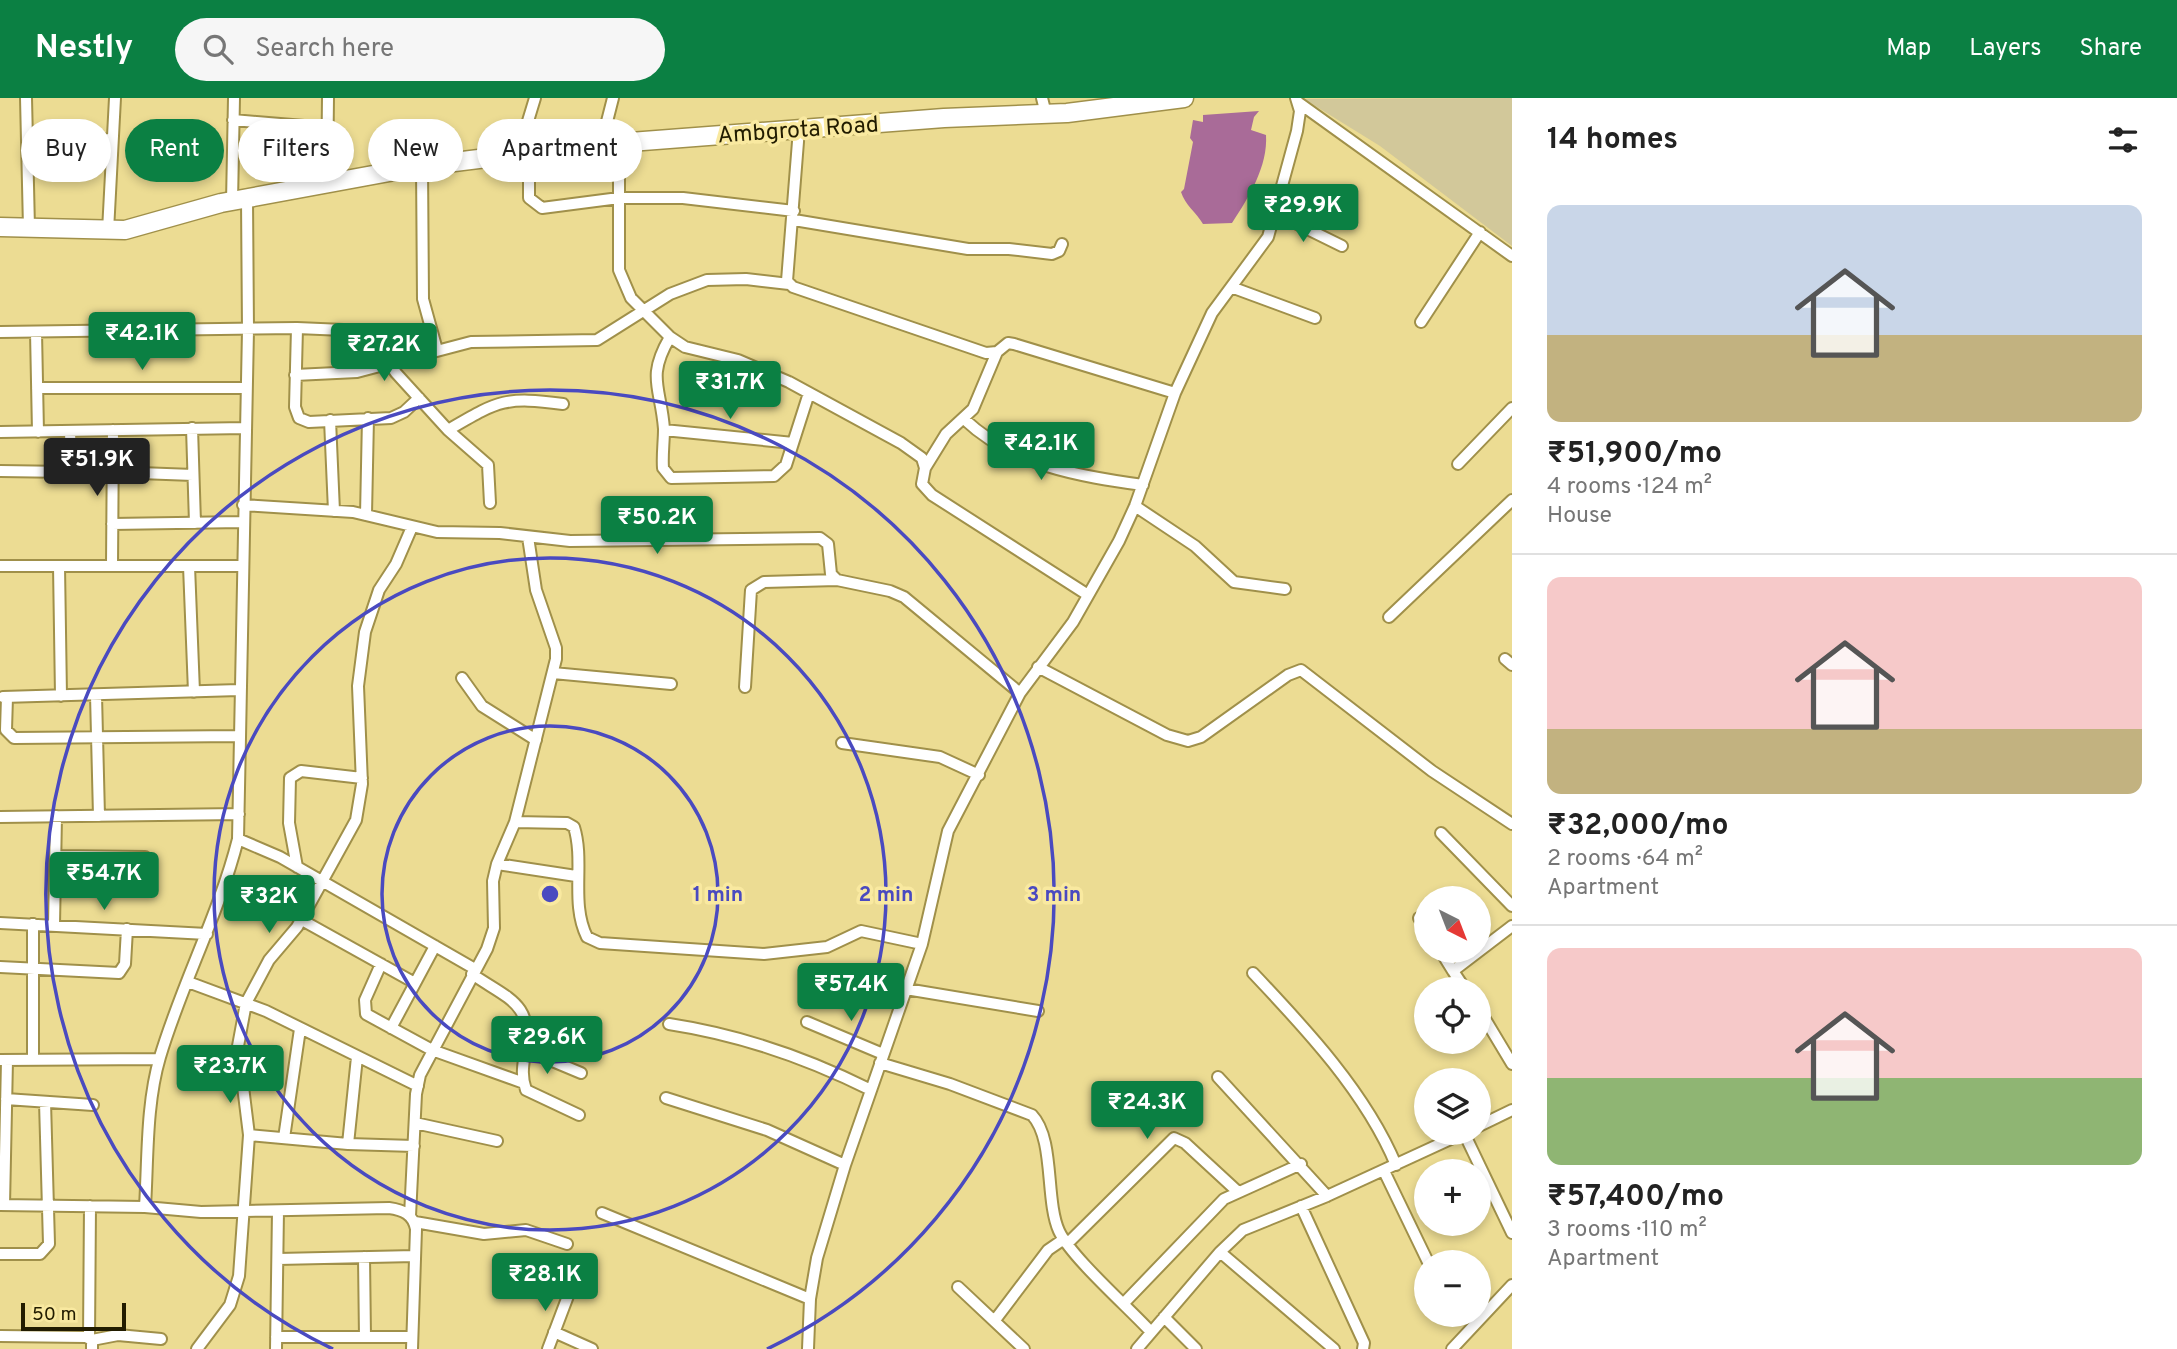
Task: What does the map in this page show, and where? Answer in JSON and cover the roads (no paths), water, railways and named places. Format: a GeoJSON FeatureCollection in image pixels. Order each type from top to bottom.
{"type":"FeatureCollection","features":[{"type":"Feature","properties":{"kind":"main road","name":"Ambgrota Road"},"geometry":{"type":"LineString","coordinates":[[642,141],[1044,106],[1184,98]]}},
{"type":"Feature","properties":{"kind":"main road","name":"Ambgrota Road"},"geometry":{"type":"LineString","coordinates":[[0,227],[108,231],[136,228],[239,200],[368,176]]}},
{"type":"Feature","properties":{"kind":"street"},"geometry":{"type":"LineString","coordinates":[[26,98],[27,119]]}},
{"type":"Feature","properties":{"kind":"street"},"geometry":{"type":"LineString","coordinates":[[108,231],[115,98]]}},
{"type":"Feature","properties":{"kind":"street"},"geometry":{"type":"LineString","coordinates":[[145,1207],[152,1098],[159,1059],[228,879],[238,839],[241,566],[248,330],[233,120],[234,98]]}},
{"type":"Feature","properties":{"kind":"street"},"geometry":{"type":"LineString","coordinates":[[328,98],[328,119]]}},
{"type":"Feature","properties":{"kind":"street"},"geometry":{"type":"LineString","coordinates":[[531,119],[535,98]]}},
{"type":"Feature","properties":{"kind":"street"},"geometry":{"type":"LineString","coordinates":[[612,119],[613,98]]}},
{"type":"Feature","properties":{"kind":"street"},"geometry":{"type":"LineString","coordinates":[[808,1349],[810,1299],[817,1258],[845,1165],[922,944],[948,831],[1020,693],[1073,622],[1135,506],[1175,393],[1212,313],[1258,254],[1277,214],[1297,131],[1298,101]]}},
{"type":"Feature","properties":{"kind":"street"},"geometry":{"type":"LineString","coordinates":[[1298,101],[1512,256]]}},
{"type":"Feature","properties":{"kind":"street"},"geometry":{"type":"LineString","coordinates":[[233,120],[238,120]]}},
{"type":"Feature","properties":{"kind":"street"},"geometry":{"type":"LineString","coordinates":[[789,284],[799,129]]}},
{"type":"Feature","properties":{"kind":"street"},"geometry":{"type":"LineString","coordinates":[[28,182],[29,228]]}},
{"type":"Feature","properties":{"kind":"street"},"geometry":{"type":"LineString","coordinates":[[422,182],[423,299],[437,350]]}},
{"type":"Feature","properties":{"kind":"street"},"geometry":{"type":"LineString","coordinates":[[527,182],[529,198],[537,206],[558,208],[619,198],[718,201],[968,249],[1009,249],[1052,254],[1059,251],[1062,244]]}},
{"type":"Feature","properties":{"kind":"street"},"geometry":{"type":"LineString","coordinates":[[616,182],[619,198],[619,270],[631,298],[670,337],[691,349],[738,360],[810,393],[901,443],[922,458],[925,468]]}},
{"type":"Feature","properties":{"kind":"street"},"geometry":{"type":"LineString","coordinates":[[1277,214],[1342,246]]}},
{"type":"Feature","properties":{"kind":"street"},"geometry":{"type":"LineString","coordinates":[[1421,323],[1480,232]]}},
{"type":"Feature","properties":{"kind":"street"},"geometry":{"type":"LineString","coordinates":[[295,375],[357,372],[437,350],[490,340],[597,340],[670,294],[707,280],[746,279],[789,284],[801,291],[923,334],[986,353],[997,352]]}},
{"type":"Feature","properties":{"kind":"street"},"geometry":{"type":"LineString","coordinates":[[1231,287],[1315,318]]}},
{"type":"Feature","properties":{"kind":"street"},"geometry":{"type":"LineString","coordinates":[[297,328],[295,407],[299,418],[309,422],[399,415],[419,398]]}},
{"type":"Feature","properties":{"kind":"street"},"geometry":{"type":"LineString","coordinates":[[0,332],[297,328],[367,331],[388,362],[419,398],[448,430],[488,465],[490,503]]}},
{"type":"Feature","properties":{"kind":"street"},"geometry":{"type":"LineString","coordinates":[[36,332],[38,432]]}},
{"type":"Feature","properties":{"kind":"street"},"geometry":{"type":"LineString","coordinates":[[670,337],[655,367],[664,430],[663,468],[667,477],[677,479],[774,475],[785,469],[810,393]]}},
{"type":"Feature","properties":{"kind":"street"},"geometry":{"type":"LineString","coordinates":[[1088,595],[932,495],[922,484],[925,468],[946,434],[964,419],[979,396],[997,352],[1008,343],[1175,393]]}},
{"type":"Feature","properties":{"kind":"street"},"geometry":{"type":"LineString","coordinates":[[37,388],[246,388]]}},
{"type":"Feature","properties":{"kind":"street"},"geometry":{"type":"LineString","coordinates":[[448,430],[500,401],[520,398],[563,404]]}},
{"type":"Feature","properties":{"kind":"street"},"geometry":{"type":"LineString","coordinates":[[1458,464],[1512,408]]}},
{"type":"Feature","properties":{"kind":"street"},"geometry":{"type":"LineString","coordinates":[[366,516],[368,418]]}},
{"type":"Feature","properties":{"kind":"street"},"geometry":{"type":"LineString","coordinates":[[964,419],[986,438],[1040,465],[1082,476],[1143,485]]}},
{"type":"Feature","properties":{"kind":"street"},"geometry":{"type":"LineString","coordinates":[[330,420],[334,511]]}},
{"type":"Feature","properties":{"kind":"street"},"geometry":{"type":"LineString","coordinates":[[192,428],[195,523]]}},
{"type":"Feature","properties":{"kind":"street"},"geometry":{"type":"LineString","coordinates":[[0,432],[245,428]]}},
{"type":"Feature","properties":{"kind":"street"},"geometry":{"type":"LineString","coordinates":[[112,566],[113,430]]}},
{"type":"Feature","properties":{"kind":"street"},"geometry":{"type":"LineString","coordinates":[[664,430],[793,443]]}},
{"type":"Feature","properties":{"kind":"street"},"geometry":{"type":"LineString","coordinates":[[0,471],[68,472],[71,464],[70,431]]}},
{"type":"Feature","properties":{"kind":"street"},"geometry":{"type":"LineString","coordinates":[[113,472],[193,475]]}},
{"type":"Feature","properties":{"kind":"street"},"geometry":{"type":"LineString","coordinates":[[1389,617],[1512,500]]}},
{"type":"Feature","properties":{"kind":"street"},"geometry":{"type":"LineString","coordinates":[[243,505],[334,511],[459,534],[500,533],[611,542],[820,538],[828,544],[831,574],[837,580]]}},
{"type":"Feature","properties":{"kind":"street"},"geometry":{"type":"LineString","coordinates":[[1135,506],[1195,546],[1234,582],[1285,589]]}},
{"type":"Feature","properties":{"kind":"street"},"geometry":{"type":"LineString","coordinates":[[112,524],[242,522]]}},
{"type":"Feature","properties":{"kind":"street"},"geometry":{"type":"LineString","coordinates":[[197,1349],[235,1293],[249,1135],[238,1046],[246,1003],[269,960],[291,935],[356,820],[362,778],[357,716],[365,632],[379,590],[412,527]]}},
{"type":"Feature","properties":{"kind":"street"},"geometry":{"type":"LineString","coordinates":[[278,1211],[276,1343],[365,1337],[412,1343],[415,1256],[414,1146],[418,1086],[432,1050],[487,949],[494,928],[493,881],[497,864],[515,822],[553,673],[556,648],[540,609],[528,537]]}},
{"type":"Feature","properties":{"kind":"street"},"geometry":{"type":"LineString","coordinates":[[0,566],[241,566]]}},
{"type":"Feature","properties":{"kind":"street"},"geometry":{"type":"LineString","coordinates":[[59,566],[61,696]]}},
{"type":"Feature","properties":{"kind":"street"},"geometry":{"type":"LineString","coordinates":[[189,566],[194,692]]}},
{"type":"Feature","properties":{"kind":"street"},"geometry":{"type":"LineString","coordinates":[[745,687],[751,590],[764,582],[837,580],[890,591],[904,597],[1020,693]]}},
{"type":"Feature","properties":{"kind":"street"},"geometry":{"type":"LineString","coordinates":[[1038,667],[1167,735],[1188,741],[1201,737],[1301,670],[1432,771],[1512,824]]}},
{"type":"Feature","properties":{"kind":"street"},"geometry":{"type":"LineString","coordinates":[[553,673],[671,684]]}},
{"type":"Feature","properties":{"kind":"street"},"geometry":{"type":"LineString","coordinates":[[462,678],[482,706],[537,740]]}},
{"type":"Feature","properties":{"kind":"street"},"geometry":{"type":"LineString","coordinates":[[239,690],[4,697],[6,730],[14,738],[239,736]]}},
{"type":"Feature","properties":{"kind":"street"},"geometry":{"type":"LineString","coordinates":[[96,695],[99,816]]}},
{"type":"Feature","properties":{"kind":"street"},"geometry":{"type":"LineString","coordinates":[[842,743],[940,757],[979,775]]}},
{"type":"Feature","properties":{"kind":"street"},"geometry":{"type":"LineString","coordinates":[[297,867],[289,823],[290,778],[301,771],[362,778]]}},
{"type":"Feature","properties":{"kind":"street"},"geometry":{"type":"LineString","coordinates":[[0,817],[239,814]]}},
{"type":"Feature","properties":{"kind":"street"},"geometry":{"type":"LineString","coordinates":[[54,925],[56,816]]}},
{"type":"Feature","properties":{"kind":"street"},"geometry":{"type":"LineString","coordinates":[[515,822],[571,824],[576,832],[576,876],[585,933],[600,943],[764,954],[827,947],[861,930],[922,944]]}},
{"type":"Feature","properties":{"kind":"street"},"geometry":{"type":"LineString","coordinates":[[1440,833],[1512,906]]}},
{"type":"Feature","properties":{"kind":"street"},"geometry":{"type":"LineString","coordinates":[[238,839],[297,867],[435,946],[513,1002],[525,1015],[529,1032],[522,1073],[524,1083],[533,1095],[579,1115]]}},
{"type":"Feature","properties":{"kind":"street"},"geometry":{"type":"LineString","coordinates":[[56,856],[145,857]]}},
{"type":"Feature","properties":{"kind":"street"},"geometry":{"type":"LineString","coordinates":[[497,864],[576,876]]}},
{"type":"Feature","properties":{"kind":"street"},"geometry":{"type":"LineString","coordinates":[[300,919],[415,983]]}},
{"type":"Feature","properties":{"kind":"street"},"geometry":{"type":"LineString","coordinates":[[0,923],[207,934]]}},
{"type":"Feature","properties":{"kind":"street"},"geometry":{"type":"LineString","coordinates":[[33,924],[33,1060]]}},
{"type":"Feature","properties":{"kind":"street"},"geometry":{"type":"LineString","coordinates":[[1453,971],[1512,926]]}},
{"type":"Feature","properties":{"kind":"street"},"geometry":{"type":"LineString","coordinates":[[0,967],[119,973],[125,964],[127,929]]}},
{"type":"Feature","properties":{"kind":"street"},"geometry":{"type":"LineString","coordinates":[[391,1028],[435,946]]}},
{"type":"Feature","properties":{"kind":"street"},"geometry":{"type":"LineString","coordinates":[[1448,963],[1457,977]]}},
{"type":"Feature","properties":{"kind":"street"},"geometry":{"type":"LineString","coordinates":[[381,964],[365,1000],[364,1010],[432,1050],[524,1083]]}},
{"type":"Feature","properties":{"kind":"street"},"geometry":{"type":"LineString","coordinates":[[1253,973],[1309,1035],[1384,1137],[1396,1165]]}},
{"type":"Feature","properties":{"kind":"street"},"geometry":{"type":"LineString","coordinates":[[188,982],[246,1003],[418,1086]]}},
{"type":"Feature","properties":{"kind":"street"},"geometry":{"type":"LineString","coordinates":[[906,989],[1038,1011]]}},
{"type":"Feature","properties":{"kind":"street"},"geometry":{"type":"LineString","coordinates":[[807,1022],[881,1058],[1032,1115],[1042,1138],[1054,1212],[1066,1241],[1151,1332]]}},
{"type":"Feature","properties":{"kind":"street"},"geometry":{"type":"LineString","coordinates":[[669,1024],[724,1033],[789,1053],[871,1090]]}},
{"type":"Feature","properties":{"kind":"street"},"geometry":{"type":"LineString","coordinates":[[284,1138],[300,1029]]}},
{"type":"Feature","properties":{"kind":"street"},"geometry":{"type":"LineString","coordinates":[[1491,1029],[1512,1064]]}},
{"type":"Feature","properties":{"kind":"street"},"geometry":{"type":"LineString","coordinates":[[526,1050],[581,1073]]}},
{"type":"Feature","properties":{"kind":"street"},"geometry":{"type":"LineString","coordinates":[[348,1144],[357,1057]]}},
{"type":"Feature","properties":{"kind":"street"},"geometry":{"type":"LineString","coordinates":[[159,1059],[4,1060],[6,1099],[2,1205],[145,1207],[242,1212],[389,1208],[413,1219],[484,1234],[526,1230],[567,1244]]}},
{"type":"Feature","properties":{"kind":"street"},"geometry":{"type":"LineString","coordinates":[[1218,1077],[1326,1196]]}},
{"type":"Feature","properties":{"kind":"street"},"geometry":{"type":"LineString","coordinates":[[666,1098],[767,1130],[845,1165]]}},
{"type":"Feature","properties":{"kind":"street"},"geometry":{"type":"LineString","coordinates":[[6,1099],[93,1105]]}},
{"type":"Feature","properties":{"kind":"street"},"geometry":{"type":"LineString","coordinates":[[0,1254],[44,1253],[49,1244],[45,1102]]}},
{"type":"Feature","properties":{"kind":"street"},"geometry":{"type":"LineString","coordinates":[[1491,1120],[1512,1110]]}},
{"type":"Feature","properties":{"kind":"street"},"geometry":{"type":"LineString","coordinates":[[415,1123],[497,1141]]}},
{"type":"Feature","properties":{"kind":"street"},"geometry":{"type":"LineString","coordinates":[[249,1135],[348,1144],[414,1146]]}},
{"type":"Feature","properties":{"kind":"street"},"geometry":{"type":"LineString","coordinates":[[995,1320],[1048,1250],[1066,1241],[1174,1138],[1191,1148],[1237,1191]]}},
{"type":"Feature","properties":{"kind":"street"},"geometry":{"type":"LineString","coordinates":[[1137,1349],[1220,1252],[1251,1226],[1326,1196],[1439,1145]]}},
{"type":"Feature","properties":{"kind":"street"},"geometry":{"type":"LineString","coordinates":[[1471,1145],[1512,1233]]}},
{"type":"Feature","properties":{"kind":"street"},"geometry":{"type":"LineString","coordinates":[[1124,1303],[1194,1227],[1237,1191],[1304,1169]]}},
{"type":"Feature","properties":{"kind":"street"},"geometry":{"type":"LineString","coordinates":[[1384,1171],[1422,1250]]}},
{"type":"Feature","properties":{"kind":"street"},"geometry":{"type":"LineString","coordinates":[[90,1206],[91,1342]]}},
{"type":"Feature","properties":{"kind":"street"},"geometry":{"type":"LineString","coordinates":[[1301,1206],[1364,1343],[1363,1349]]}},
{"type":"Feature","properties":{"kind":"street"},"geometry":{"type":"LineString","coordinates":[[601,1213],[810,1299]]}},
{"type":"Feature","properties":{"kind":"street"},"geometry":{"type":"LineString","coordinates":[[1220,1252],[1334,1349]]}},
{"type":"Feature","properties":{"kind":"street"},"geometry":{"type":"LineString","coordinates":[[278,1258],[415,1256]]}},
{"type":"Feature","properties":{"kind":"street"},"geometry":{"type":"LineString","coordinates":[[364,1257],[365,1337]]}},
{"type":"Feature","properties":{"kind":"street"},"geometry":{"type":"LineString","coordinates":[[1454,1348],[1512,1285]]}},
{"type":"Feature","properties":{"kind":"street"},"geometry":{"type":"LineString","coordinates":[[958,1287],[1024,1349]]}},
{"type":"Feature","properties":{"kind":"street"},"geometry":{"type":"LineString","coordinates":[[548,1349],[571,1288]]}},
{"type":"Feature","properties":{"kind":"street"},"geometry":{"type":"LineString","coordinates":[[1164,1317],[1196,1349]]}},
{"type":"Feature","properties":{"kind":"street"},"geometry":{"type":"LineString","coordinates":[[554,1332],[592,1349]]}},
{"type":"Feature","properties":{"kind":"street"},"geometry":{"type":"LineString","coordinates":[[0,1336],[91,1342],[118,1335],[161,1339]]}}]}
